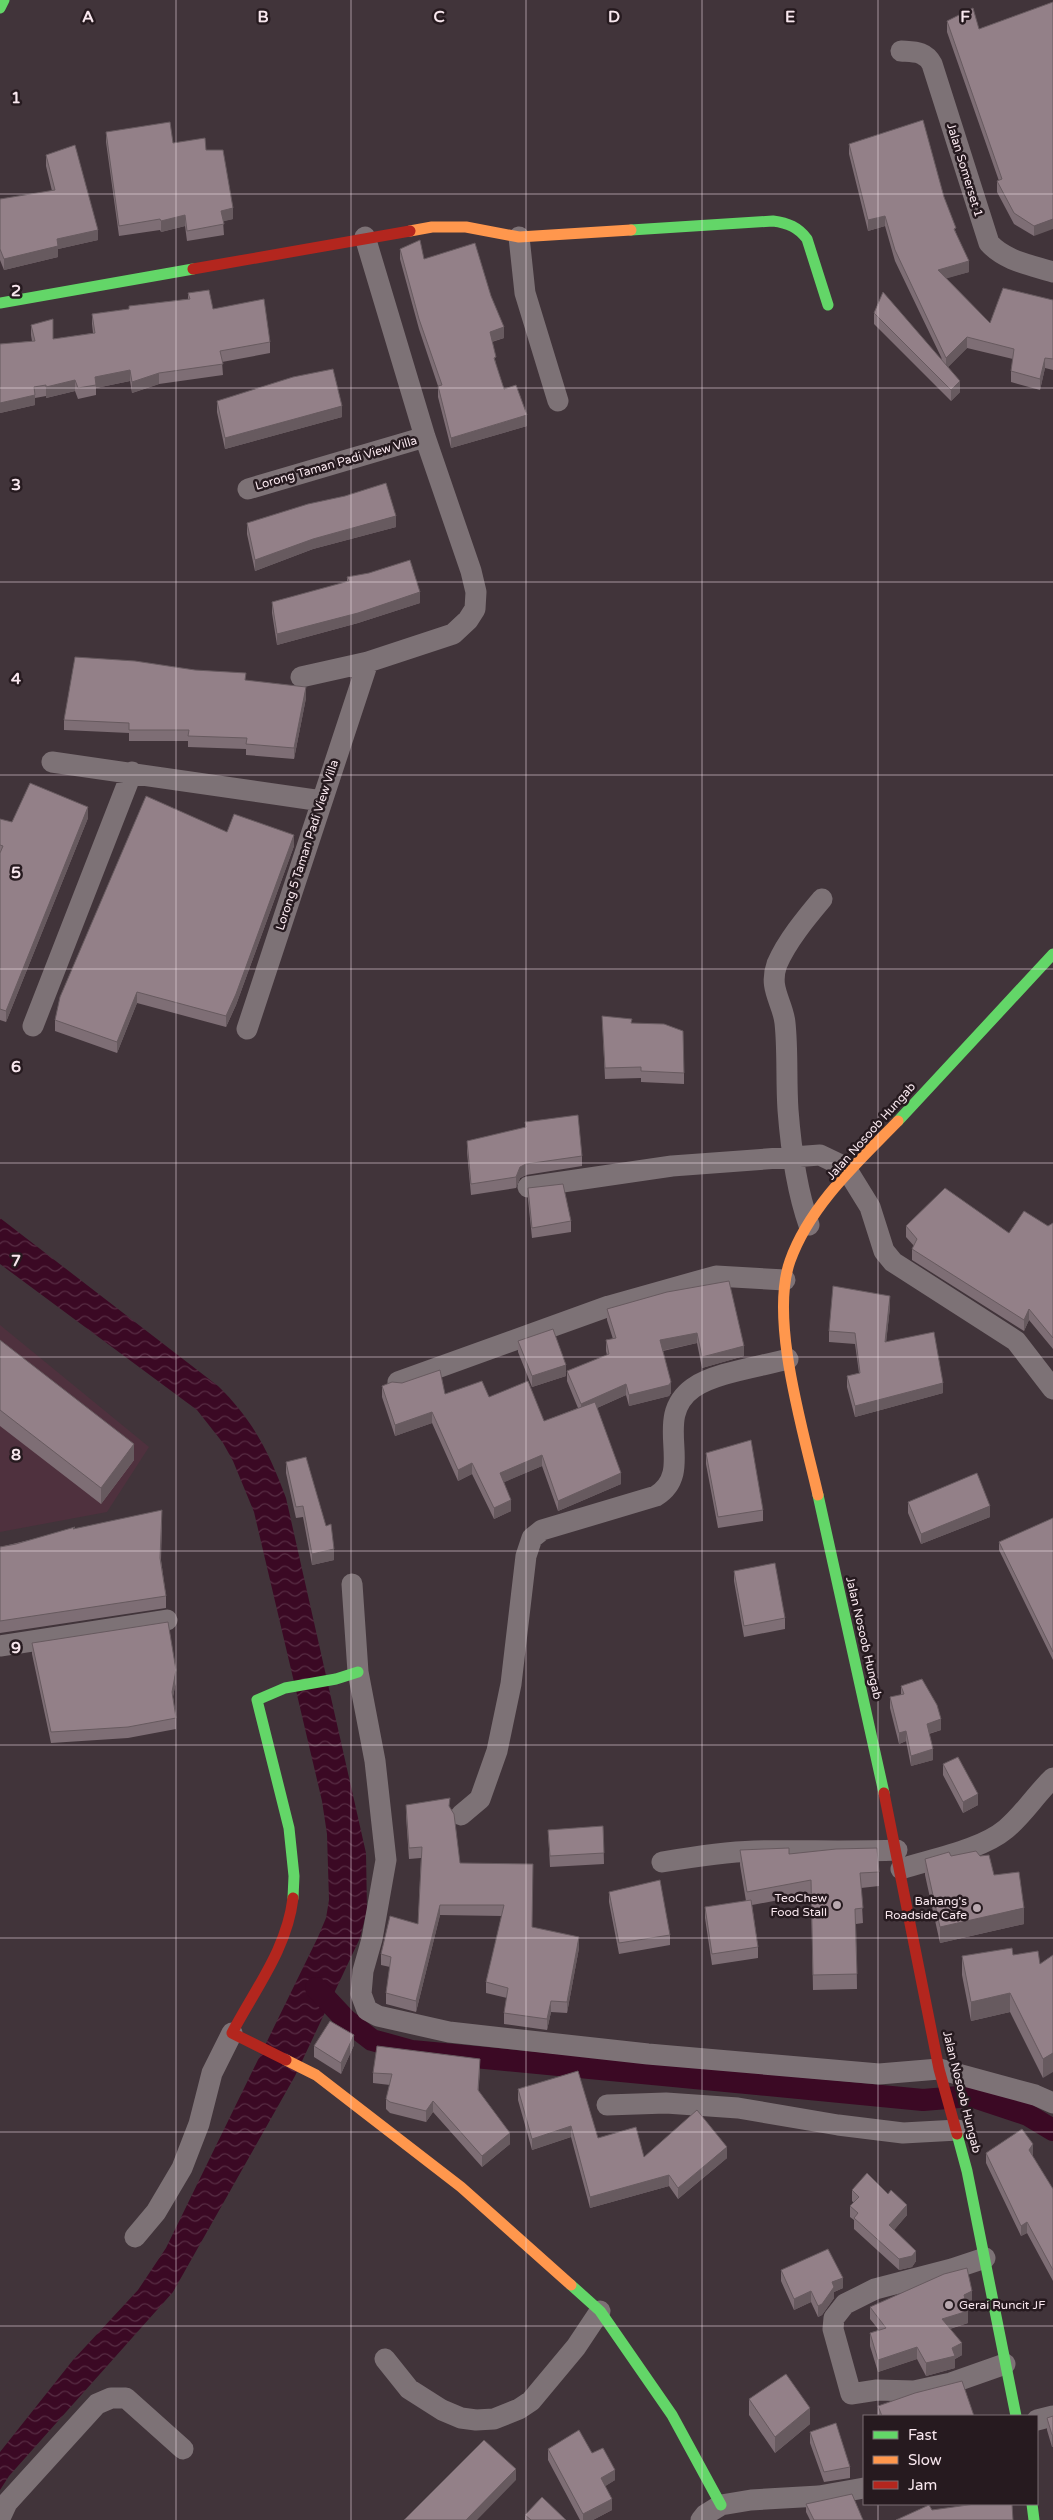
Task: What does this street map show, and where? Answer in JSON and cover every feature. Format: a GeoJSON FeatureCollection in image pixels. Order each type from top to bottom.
{"type":"FeatureCollection","features":[{"type":"Feature","properties":{"kind":"street"},"geometry":{"type":"LineString","coordinates":[[0,8],[4,0]]}},
{"type":"Feature","properties":{"kind":"street","name":"Jalan Somerset 1"},"geometry":{"type":"LineString","coordinates":[[901,51],[920,52],[928,56],[932,64],[989,243],[997,252],[1012,259],[1053,272]]}},
{"type":"Feature","properties":{"kind":"street"},"geometry":{"type":"LineString","coordinates":[[0,303],[407,230],[461,225],[501,231],[519,237],[773,220],[791,223],[807,239],[828,305]]}},
{"type":"Feature","properties":{"kind":"street"},"geometry":{"type":"LineString","coordinates":[[519,237],[525,293],[558,402]]}},
{"type":"Feature","properties":{"kind":"street"},"geometry":{"type":"LineString","coordinates":[[301,677],[368,662],[453,634],[468,620],[475,609],[476,592],[471,571],[425,437],[365,238]]}},
{"type":"Feature","properties":{"kind":"street","name":"Lorong Taman Padi View Villa"},"geometry":{"type":"LineString","coordinates":[[248,489],[425,437]]}},
{"type":"Feature","properties":{"kind":"street","name":"Lorong 5 Taman Padi View Villa"},"geometry":{"type":"LineString","coordinates":[[247,1029],[368,662]]}},
{"type":"Feature","properties":{"kind":"street"},"geometry":{"type":"LineString","coordinates":[[52,762],[132,772],[322,802]]}},
{"type":"Feature","properties":{"kind":"street"},"geometry":{"type":"LineString","coordinates":[[33,1026],[132,772]]}},
{"type":"Feature","properties":{"kind":"street"},"geometry":{"type":"LineString","coordinates":[[809,1225],[798,1194],[788,1111],[785,1020],[775,994],[777,964],[806,917],[822,898]]}},
{"type":"Feature","properties":{"kind":"street","name":"Jalan Nosoob Hungab"},"geometry":{"type":"LineString","coordinates":[[1016,2415],[985,2258],[956,2126],[942,2078],[899,1859],[788,1359],[782,1313],[785,1280],[796,1245],[809,1225],[849,1173],[1053,954]]}},
{"type":"Feature","properties":{"kind":"street"},"geometry":{"type":"LineString","coordinates":[[528,1187],[672,1166],[732,1160],[794,1158],[820,1155],[843,1166],[849,1173],[870,1208],[884,1251],[893,1262],[1016,1341],[1053,1389]]}},
{"type":"Feature","properties":{"kind":"street"},"geometry":{"type":"LineString","coordinates":[[398,1382],[609,1306],[716,1276],[785,1280]]}},
{"type":"Feature","properties":{"kind":"street"},"geometry":{"type":"LineString","coordinates":[[461,1815],[480,1799],[497,1751],[512,1684],[526,1556],[532,1538],[542,1530],[656,1496],[667,1489],[673,1476],[674,1411],[679,1400],[694,1387],[708,1380],[788,1359]]}},
{"type":"Feature","properties":{"kind":"street"},"geometry":{"type":"LineString","coordinates":[[352,1584],[358,1672],[375,1761],[386,1860],[372,1939],[363,1971],[361,1994],[367,2010],[378,2016],[449,2032],[648,2054],[942,2078],[1035,2095],[1053,2103]]}},
{"type":"Feature","properties":{"kind":"street"},"geometry":{"type":"LineString","coordinates":[[0,1646],[168,1620]]}},
{"type":"Feature","properties":{"kind":"street"},"geometry":{"type":"LineString","coordinates":[[135,2237],[156,2212],[182,2168],[199,2124],[212,2074],[242,2012],[270,1966],[288,1926],[293,1903],[291,1844],[257,1700],[266,1694],[283,1688],[335,1679],[358,1672]]}},
{"type":"Feature","properties":{"kind":"street"},"geometry":{"type":"LineString","coordinates":[[662,1862],[698,1856],[752,1851],[834,1852],[899,1859],[958,1851],[988,1840],[1004,1830],[1053,1778]]}},
{"type":"Feature","properties":{"kind":"street"},"geometry":{"type":"LineString","coordinates":[[232,2033],[250,2044],[316,2075],[461,2187],[600,2311],[672,2415],[721,2505]]}},
{"type":"Feature","properties":{"kind":"street"},"geometry":{"type":"LineString","coordinates":[[607,2105],[666,2103],[738,2108],[838,2125],[903,2133],[956,2126]]}},
{"type":"Feature","properties":{"kind":"street"},"geometry":{"type":"LineString","coordinates":[[985,2258],[952,2269],[875,2289],[845,2304],[834,2318],[833,2329],[851,2394],[877,2390],[914,2391],[951,2383],[1006,2364]]}},
{"type":"Feature","properties":{"kind":"street"},"geometry":{"type":"LineString","coordinates":[[385,2359],[409,2389],[442,2410],[461,2418],[476,2420],[494,2419],[519,2409],[531,2401],[576,2347],[600,2311]]}},
{"type":"Feature","properties":{"kind":"street"},"geometry":{"type":"LineString","coordinates":[[0,2518],[7,2503],[98,2404],[112,2398],[126,2398],[183,2449]]}},
{"type":"Feature","properties":{"kind":"street"},"geometry":{"type":"LineString","coordinates":[[1038,2420],[1053,2416]]}},
{"type":"Feature","properties":{"kind":"street"},"geometry":{"type":"LineString","coordinates":[[701,2520],[705,2515],[721,2505],[751,2500],[819,2496],[863,2488]]}},
{"type":"Feature","properties":{"kind":"street"},"geometry":{"type":"LineString","coordinates":[[1032,2505],[1034,2520]]}},
{"type":"Feature","properties":{"kind":"shaded area"},"geometry":{"type":"Polygon","coordinates":[[[0,1325],[149,1447],[107,1512],[0,1532],[0,1325]]]}},
{"type":"Feature","properties":{"kind":"water"},"geometry":{"type":"Polygon","coordinates":[[[0,1218],[218,1386],[241,1411],[266,1451],[286,1498],[366,1853],[367,1910],[360,1938],[295,2076],[173,2292],[9,2476],[0,2490],[0,2452],[73,2360],[138,2290],[166,2248],[318,1937],[326,1918],[329,1900],[327,1834],[322,1801],[254,1512],[233,1461],[223,1443],[197,1410],[0,1264],[0,1218]]]}},
{"type":"Feature","properties":{"kind":"building"},"geometry":{"type":"Polygon","coordinates":[[[1053,2],[1053,219],[1034,226],[1014,213],[997,181],[1002,179],[947,21],[973,8],[979,29],[1053,2]]]}},
{"type":"Feature","properties":{"kind":"building"},"geometry":{"type":"Polygon","coordinates":[[[923,120],[944,197],[956,228],[954,229],[969,261],[938,270],[990,323],[1003,288],[1053,300],[1053,359],[1045,358],[1040,379],[1011,371],[1014,349],[967,337],[946,358],[895,250],[885,216],[868,220],[849,144],[923,120]]]}},
{"type":"Feature","properties":{"kind":"building"},"geometry":{"type":"Polygon","coordinates":[[[170,122],[173,143],[205,138],[206,150],[223,150],[233,208],[221,211],[224,224],[187,231],[185,215],[161,221],[160,219],[119,226],[106,132],[170,122]]]}},
{"type":"Feature","properties":{"kind":"building"},"geometry":{"type":"Polygon","coordinates":[[[75,145],[98,230],[57,239],[58,246],[4,259],[0,249],[0,199],[55,190],[46,155],[75,145]]]}},
{"type":"Feature","properties":{"kind":"building"},"geometry":{"type":"Polygon","coordinates":[[[420,240],[424,259],[475,243],[491,296],[504,327],[490,332],[496,357],[494,358],[504,389],[516,385],[527,415],[451,438],[438,386],[442,385],[419,319],[400,249],[420,240]]]}},
{"type":"Feature","properties":{"kind":"building"},"geometry":{"type":"Polygon","coordinates":[[[209,290],[213,309],[264,299],[270,342],[220,351],[223,364],[159,373],[132,382],[130,370],[95,377],[96,385],[78,388],[75,380],[46,387],[46,385],[34,387],[35,395],[0,403],[0,344],[35,341],[31,325],[53,319],[53,339],[95,333],[92,314],[129,309],[129,306],[190,299],[188,293],[209,290]]]}},
{"type":"Feature","properties":{"kind":"building"},"geometry":{"type":"Polygon","coordinates":[[[883,292],[960,381],[951,390],[874,313],[883,292]]]}},
{"type":"Feature","properties":{"kind":"building"},"geometry":{"type":"Polygon","coordinates":[[[333,369],[342,406],[225,438],[217,401],[293,377],[333,369]]]}},
{"type":"Feature","properties":{"kind":"building"},"geometry":{"type":"Polygon","coordinates":[[[386,483],[396,516],[313,539],[255,560],[247,523],[386,483]]]}},
{"type":"Feature","properties":{"kind":"building"},"geometry":{"type":"Polygon","coordinates":[[[410,560],[420,592],[358,613],[277,634],[272,602],[349,581],[347,577],[369,573],[410,560]]]}},
{"type":"Feature","properties":{"kind":"building"},"geometry":{"type":"Polygon","coordinates":[[[75,657],[135,661],[195,670],[246,673],[245,680],[306,687],[294,748],[246,744],[247,738],[188,736],[189,730],[129,730],[129,723],[64,720],[75,657]]]}},
{"type":"Feature","properties":{"kind":"building"},"geometry":{"type":"Polygon","coordinates":[[[30,783],[88,807],[6,1011],[0,1009],[0,853],[3,846],[0,845],[0,819],[12,822],[30,783]]]}},
{"type":"Feature","properties":{"kind":"building"},"geometry":{"type":"Polygon","coordinates":[[[146,796],[227,832],[234,814],[294,835],[236,994],[226,1016],[137,992],[117,1042],[55,1020],[60,997],[146,796]]]}},
{"type":"Feature","properties":{"kind":"building"},"geometry":{"type":"Polygon","coordinates":[[[602,1016],[632,1019],[631,1023],[664,1024],[683,1031],[684,1073],[641,1071],[641,1067],[605,1068],[602,1016]]]}},
{"type":"Feature","properties":{"kind":"building"},"geometry":{"type":"Polygon","coordinates":[[[578,1115],[582,1156],[526,1164],[520,1167],[516,1177],[471,1184],[467,1141],[526,1127],[525,1122],[578,1115]]]}},
{"type":"Feature","properties":{"kind":"building"},"geometry":{"type":"Polygon","coordinates":[[[563,1184],[571,1221],[532,1228],[528,1188],[563,1184]]]}},
{"type":"Feature","properties":{"kind":"building"},"geometry":{"type":"Polygon","coordinates":[[[945,1188],[1009,1233],[1024,1211],[1048,1226],[1053,1223],[1053,1338],[1029,1309],[1024,1320],[912,1249],[917,1239],[906,1226],[945,1188]]]}},
{"type":"Feature","properties":{"kind":"building"},"geometry":{"type":"Polygon","coordinates":[[[729,1281],[744,1346],[702,1357],[697,1333],[660,1340],[671,1382],[669,1385],[629,1395],[626,1384],[581,1404],[567,1371],[609,1354],[606,1340],[616,1338],[607,1309],[667,1292],[729,1281]]]}},
{"type":"Feature","properties":{"kind":"building"},"geometry":{"type":"Polygon","coordinates":[[[833,1286],[890,1296],[885,1342],[934,1332],[943,1383],[855,1406],[847,1376],[860,1373],[855,1333],[829,1331],[833,1286]]]}},
{"type":"Feature","properties":{"kind":"building"},"geometry":{"type":"Polygon","coordinates":[[[553,1329],[566,1365],[532,1376],[518,1341],[553,1329]]]}},
{"type":"Feature","properties":{"kind":"building"},"geometry":{"type":"Polygon","coordinates":[[[0,1340],[134,1444],[101,1488],[0,1410],[0,1340]]]}},
{"type":"Feature","properties":{"kind":"building"},"geometry":{"type":"Polygon","coordinates":[[[440,1370],[445,1394],[482,1381],[489,1397],[528,1381],[544,1421],[595,1402],[621,1473],[558,1501],[542,1455],[500,1473],[511,1500],[494,1508],[472,1463],[458,1470],[432,1412],[395,1425],[382,1386],[392,1382],[402,1383],[440,1370]]]}},
{"type":"Feature","properties":{"kind":"building"},"geometry":{"type":"Polygon","coordinates":[[[751,1440],[763,1510],[718,1517],[706,1453],[751,1440]]]}},
{"type":"Feature","properties":{"kind":"building"},"geometry":{"type":"Polygon","coordinates":[[[306,1457],[326,1526],[331,1524],[334,1549],[312,1554],[303,1506],[296,1507],[286,1462],[306,1457]]]}},
{"type":"Feature","properties":{"kind":"building"},"geometry":{"type":"Polygon","coordinates":[[[977,1473],[990,1506],[921,1534],[908,1502],[977,1473]]]}},
{"type":"Feature","properties":{"kind":"building"},"geometry":{"type":"Polygon","coordinates":[[[162,1510],[160,1558],[166,1596],[0,1621],[0,1547],[75,1527],[73,1529],[162,1510]]]}},
{"type":"Feature","properties":{"kind":"building"},"geometry":{"type":"Polygon","coordinates":[[[1053,1518],[1053,1652],[999,1542],[1053,1518]]]}},
{"type":"Feature","properties":{"kind":"building"},"geometry":{"type":"Polygon","coordinates":[[[775,1563],[785,1618],[744,1626],[734,1571],[775,1563]]]}},
{"type":"Feature","properties":{"kind":"building"},"geometry":{"type":"Polygon","coordinates":[[[168,1622],[176,1670],[172,1692],[176,1718],[128,1727],[51,1732],[32,1643],[168,1622]]]}},
{"type":"Feature","properties":{"kind":"building"},"geometry":{"type":"Polygon","coordinates":[[[922,1679],[937,1705],[941,1719],[927,1724],[933,1749],[911,1756],[906,1731],[899,1733],[890,1697],[904,1694],[901,1686],[922,1679]]]}},
{"type":"Feature","properties":{"kind":"building"},"geometry":{"type":"Polygon","coordinates":[[[958,1757],[978,1794],[963,1802],[943,1764],[958,1757]]]}},
{"type":"Feature","properties":{"kind":"building"},"geometry":{"type":"Polygon","coordinates":[[[450,1798],[449,1806],[454,1814],[460,1863],[533,1864],[532,1927],[579,1937],[567,2002],[551,2001],[547,2019],[504,2013],[508,1988],[486,1982],[504,1905],[440,1905],[416,2001],[386,1993],[391,1957],[381,1954],[390,1916],[418,1924],[422,1847],[409,1848],[406,1805],[450,1798]]]}},
{"type":"Feature","properties":{"kind":"building"},"geometry":{"type":"Polygon","coordinates":[[[603,1826],[604,1853],[550,1856],[548,1830],[603,1826]]]}},
{"type":"Feature","properties":{"kind":"building"},"geometry":{"type":"Polygon","coordinates":[[[789,1848],[789,1854],[836,1849],[877,1848],[879,1872],[860,1873],[863,1908],[855,1909],[857,1974],[813,1975],[811,1880],[747,1892],[740,1850],[789,1848]]]}},
{"type":"Feature","properties":{"kind":"building","name":"Bahang's Roadside Cafe"},"geometry":{"type":"Polygon","coordinates":[[[976,1851],[980,1856],[989,1855],[994,1875],[1019,1872],[1024,1908],[940,1927],[925,1859],[949,1852],[951,1856],[976,1851]]]}},
{"type":"Feature","properties":{"kind":"building"},"geometry":{"type":"Polygon","coordinates":[[[660,1880],[670,1935],[619,1943],[609,1892],[660,1880]]]}},
{"type":"Feature","properties":{"kind":"building"},"geometry":{"type":"Polygon","coordinates":[[[751,1900],[758,1947],[712,1954],[705,1907],[751,1900]]]}},
{"type":"Feature","properties":{"kind":"building"},"geometry":{"type":"Polygon","coordinates":[[[1012,1948],[1013,1955],[1038,1951],[1040,1964],[1053,1955],[1053,2053],[1043,2059],[1010,1993],[971,2002],[962,1956],[1012,1948]]]}},
{"type":"Feature","properties":{"kind":"building"},"geometry":{"type":"Polygon","coordinates":[[[330,2021],[354,2035],[341,2063],[314,2046],[330,2021]]]}},
{"type":"Feature","properties":{"kind":"building"},"geometry":{"type":"Polygon","coordinates":[[[377,2046],[480,2059],[478,2090],[510,2133],[482,2156],[433,2101],[426,2111],[390,2102],[386,2099],[392,2074],[373,2073],[377,2046]]]}},
{"type":"Feature","properties":{"kind":"building"},"geometry":{"type":"Polygon","coordinates":[[[578,2071],[598,2138],[636,2127],[644,2157],[697,2110],[727,2147],[678,2188],[669,2175],[590,2197],[571,2126],[532,2139],[518,2089],[578,2071]]]}},
{"type":"Feature","properties":{"kind":"building"},"geometry":{"type":"Polygon","coordinates":[[[1022,2129],[1033,2144],[1029,2150],[1053,2189],[1053,2270],[1027,2222],[1021,2226],[986,2153],[1022,2129]]]}},
{"type":"Feature","properties":{"kind":"building"},"geometry":{"type":"Polygon","coordinates":[[[867,2173],[888,2194],[891,2190],[907,2205],[889,2225],[916,2251],[912,2256],[899,2259],[854,2218],[858,2213],[850,2206],[859,2197],[852,2190],[867,2173]]]}},
{"type":"Feature","properties":{"kind":"building"},"geometry":{"type":"Polygon","coordinates":[[[828,2249],[843,2278],[832,2282],[834,2287],[822,2304],[818,2306],[811,2291],[794,2299],[781,2270],[828,2249]]]}},
{"type":"Feature","properties":{"kind":"building"},"geometry":{"type":"Polygon","coordinates":[[[967,2268],[972,2291],[964,2295],[968,2311],[942,2319],[962,2343],[952,2348],[955,2356],[926,2363],[917,2347],[878,2360],[870,2333],[886,2328],[870,2307],[944,2274],[967,2268]]]}},
{"type":"Feature","properties":{"kind":"building"},"geometry":{"type":"Polygon","coordinates":[[[786,2374],[810,2408],[775,2437],[749,2399],[786,2374]]]}},
{"type":"Feature","properties":{"kind":"building"},"geometry":{"type":"Polygon","coordinates":[[[962,2381],[974,2415],[882,2415],[878,2406],[915,2393],[962,2381]]]}},
{"type":"Feature","properties":{"kind":"building"},"geometry":{"type":"Polygon","coordinates":[[[1053,2416],[1053,2435],[1052,2435],[1047,2418],[1053,2416]]]}},
{"type":"Feature","properties":{"kind":"building"},"geometry":{"type":"Polygon","coordinates":[[[836,2423],[850,2467],[824,2472],[810,2432],[836,2423]]]}},
{"type":"Feature","properties":{"kind":"building"},"geometry":{"type":"Polygon","coordinates":[[[579,2430],[592,2453],[603,2448],[615,2470],[601,2478],[612,2499],[583,2514],[548,2449],[579,2430]]]}},
{"type":"Feature","properties":{"kind":"building"},"geometry":{"type":"Polygon","coordinates":[[[484,2440],[516,2469],[466,2520],[404,2520],[484,2440]]]}},
{"type":"Feature","properties":{"kind":"building"},"geometry":{"type":"Polygon","coordinates":[[[852,2494],[863,2520],[814,2520],[806,2504],[852,2494]]]}},
{"type":"Feature","properties":{"kind":"building"},"geometry":{"type":"Polygon","coordinates":[[[542,2497],[566,2520],[531,2520],[525,2515],[542,2497]]]}},
{"type":"Feature","properties":{"kind":"building"},"geometry":{"type":"Polygon","coordinates":[[[929,2505],[932,2510],[968,2505],[1012,2505],[1013,2520],[896,2520],[929,2505]]]}},
{"type":"Feature","properties":{"kind":"waterway"},"geometry":{"type":"LineString","coordinates":[[316,1988],[346,2020],[372,2040],[412,2051],[923,2100],[971,2096],[1028,2115],[1053,2130]]}},
{"type":"Feature","properties":{"kind":"traffic: fast"},"geometry":{"type":"LineString","coordinates":[[0,8],[4,0]]}},
{"type":"Feature","properties":{"kind":"traffic: fast"},"geometry":{"type":"LineString","coordinates":[[631,230],[773,221],[788,224],[800,231],[807,239],[828,305]]}},
{"type":"Feature","properties":{"kind":"traffic: fast"},"geometry":{"type":"LineString","coordinates":[[0,303],[193,269]]}},
{"type":"Feature","properties":{"kind":"traffic: fast"},"geometry":{"type":"LineString","coordinates":[[898,1121],[1053,954]]}},
{"type":"Feature","properties":{"kind":"traffic: fast"},"geometry":{"type":"LineString","coordinates":[[818,1495],[884,1793]]}},
{"type":"Feature","properties":{"kind":"traffic: fast"},"geometry":{"type":"LineString","coordinates":[[293,1898],[294,1876],[289,1828],[257,1700],[285,1688],[336,1679],[358,1672]]}},
{"type":"Feature","properties":{"kind":"traffic: fast"},"geometry":{"type":"LineString","coordinates":[[957,2134],[967,2171],[1016,2415]]}},
{"type":"Feature","properties":{"kind":"traffic: fast"},"geometry":{"type":"LineString","coordinates":[[571,2285],[600,2311],[672,2415],[721,2505]]}},
{"type":"Feature","properties":{"kind":"traffic: fast"},"geometry":{"type":"LineString","coordinates":[[1032,2505],[1034,2520]]}},
{"type":"Feature","properties":{"kind":"traffic: slow"},"geometry":{"type":"LineString","coordinates":[[410,231],[432,227],[466,227],[519,237],[631,230]]}},
{"type":"Feature","properties":{"kind":"traffic: slow"},"geometry":{"type":"LineString","coordinates":[[818,1495],[797,1409],[786,1345],[785,1285],[790,1261],[810,1221],[822,1203],[836,1185],[898,1121]]}},
{"type":"Feature","properties":{"kind":"traffic: slow"},"geometry":{"type":"LineString","coordinates":[[286,2060],[316,2075],[461,2187],[571,2285]]}},
{"type":"Feature","properties":{"kind":"traffic: jam"},"geometry":{"type":"LineString","coordinates":[[193,269],[410,231]]}},
{"type":"Feature","properties":{"kind":"traffic: jam"},"geometry":{"type":"LineString","coordinates":[[884,1793],[939,2069],[957,2134]]}},
{"type":"Feature","properties":{"kind":"traffic: jam"},"geometry":{"type":"LineString","coordinates":[[286,2060],[232,2033],[277,1952],[290,1917],[293,1898]]}},
{"type":"Feature","properties":{"kind":"place","name":"TeoChew Food Stall"},"geometry":{"type":"Point","coordinates":[837,1905]}},
{"type":"Feature","properties":{"kind":"place","name":"Bahang's Roadside Cafe"},"geometry":{"type":"Point","coordinates":[977,1908]}},
{"type":"Feature","properties":{"kind":"place","name":"Gerai Runcit JF"},"geometry":{"type":"Point","coordinates":[949,2305]}}]}
